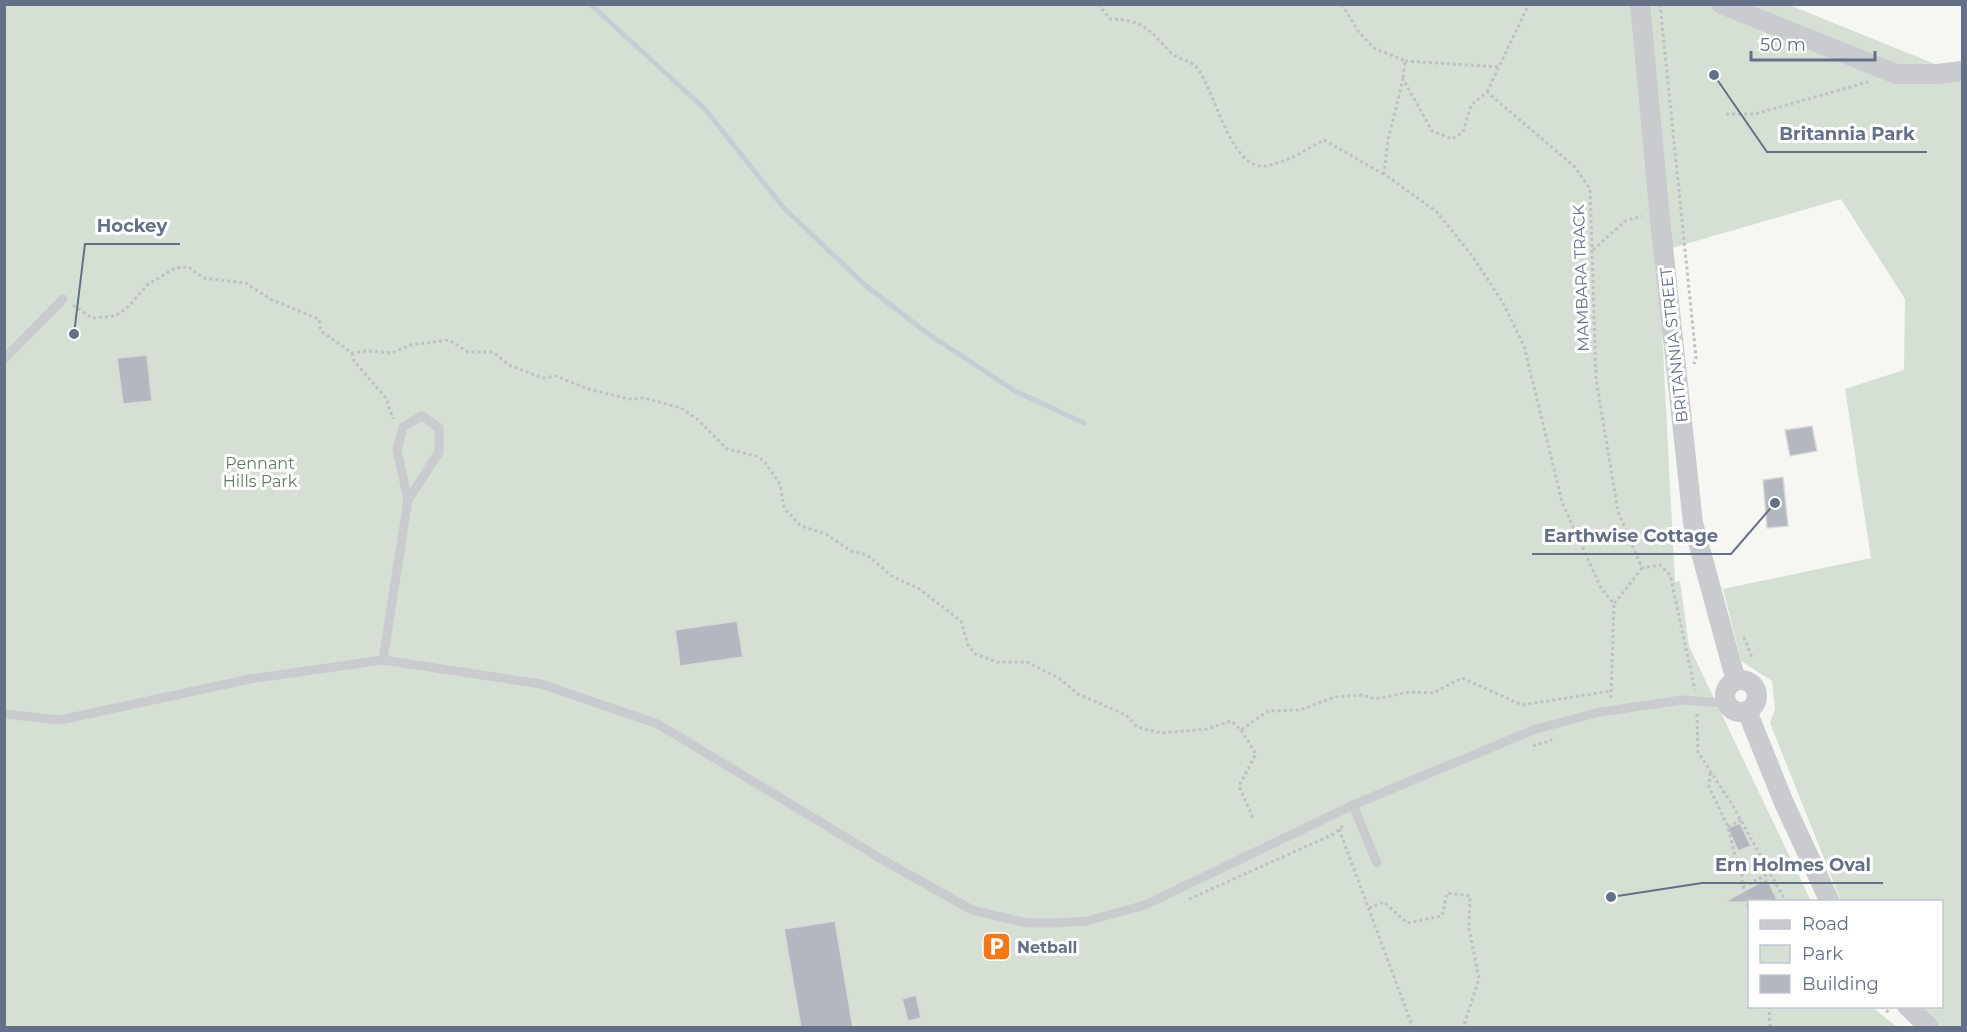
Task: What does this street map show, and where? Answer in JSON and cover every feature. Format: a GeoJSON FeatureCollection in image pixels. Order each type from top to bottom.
{"type":"FeatureCollection","features":[{"type":"Feature","properties":{"kind":"street","name":"BRITANNIA STREET"},"geometry":{"type":"LineString","coordinates":[[1640,4],[1659,210],[1694,523],[1736,681]]}},
{"type":"Feature","properties":{"kind":"street"},"geometry":{"type":"LineString","coordinates":[[1721,4],[1896,74],[1938,74],[1962,71]]}},
{"type":"Feature","properties":{"kind":"street"},"geometry":{"type":"LineString","coordinates":[[1736,681],[1748,681],[1756,691],[1755,702],[1747,711],[1735,711],[1726,703],[1727,687],[1736,681]]}},
{"type":"Feature","properties":{"kind":"street"},"geometry":{"type":"LineString","coordinates":[[1747,711],[1784,803],[1829,900]]}},
{"type":"Feature","properties":{"kind":"street"},"geometry":{"type":"LineString","coordinates":[[1909,1008],[1930,1028]]}},
{"type":"Feature","properties":{"kind":"lane"},"geometry":{"type":"LineString","coordinates":[[4,359],[63,299]]}},
{"type":"Feature","properties":{"kind":"lane"},"geometry":{"type":"LineString","coordinates":[[383,660],[408,500],[397,450],[402,427],[422,416],[439,428],[439,452],[408,500]]}},
{"type":"Feature","properties":{"kind":"lane"},"geometry":{"type":"LineString","coordinates":[[4,714],[60,720],[250,679],[383,660],[541,684],[658,724],[946,898],[972,910],[1028,923],[1087,921],[1145,905],[1353,805],[1536,729],[1610,710],[1697,699],[1726,703]]}},
{"type":"Feature","properties":{"kind":"lane"},"geometry":{"type":"LineString","coordinates":[[1353,805],[1377,863]]}},
{"type":"Feature","properties":{"kind":"path"},"geometry":{"type":"LineString","coordinates":[[1098,4],[1110,19],[1132,20],[1153,34],[1176,57],[1197,66],[1212,92],[1233,145],[1248,162],[1263,166],[1287,160],[1324,140],[1384,174],[1437,212],[1473,257],[1503,303],[1524,346],[1562,502],[1601,588],[1614,604]]}},
{"type":"Feature","properties":{"kind":"path"},"geometry":{"type":"LineString","coordinates":[[1342,4],[1358,31],[1374,48],[1404,60],[1500,67]]}},
{"type":"Feature","properties":{"kind":"path"},"geometry":{"type":"LineString","coordinates":[[1403,79],[1432,131],[1452,139],[1463,132],[1471,105],[1487,92],[1529,4]]}},
{"type":"Feature","properties":{"kind":"path"},"geometry":{"type":"LineString","coordinates":[[1660,4],[1696,358],[1693,369]]}},
{"type":"Feature","properties":{"kind":"path"},"geometry":{"type":"LineString","coordinates":[[1384,174],[1388,140],[1403,79],[1404,60]]}},
{"type":"Feature","properties":{"kind":"path"},"geometry":{"type":"LineString","coordinates":[[1726,114],[1755,114],[1896,74]]}},
{"type":"Feature","properties":{"kind":"path","name":"MAMBARA TRACK"},"geometry":{"type":"LineString","coordinates":[[1487,92],[1575,167],[1590,189],[1596,379],[1618,512],[1642,568]]}},
{"type":"Feature","properties":{"kind":"path"},"geometry":{"type":"LineString","coordinates":[[1593,250],[1625,221],[1659,210]]}},
{"type":"Feature","properties":{"kind":"path"},"geometry":{"type":"LineString","coordinates":[[63,299],[92,318],[115,316],[128,307],[147,285],[175,268],[189,267],[203,278],[246,283],[272,300],[319,318],[321,331],[352,353],[354,361],[386,398],[400,441]]}},
{"type":"Feature","properties":{"kind":"path"},"geometry":{"type":"LineString","coordinates":[[352,353],[368,351],[392,353],[410,345],[449,340],[468,352],[493,352],[508,365],[543,378],[556,376],[588,389],[629,399],[644,398],[681,408],[697,419],[727,449],[756,456],[764,461],[780,484],[784,508],[801,526],[826,534],[851,551],[867,555],[893,577],[918,588],[961,621],[968,645],[975,654],[997,662],[1027,662],[1059,678],[1078,694],[1126,715],[1137,726],[1161,733],[1207,729],[1231,721],[1241,730],[1256,754],[1239,786],[1253,818]]}},
{"type":"Feature","properties":{"kind":"path"},"geometry":{"type":"LineString","coordinates":[[1610,710],[1614,604],[1642,568],[1660,565],[1670,574],[1697,699],[1698,752],[1741,819],[1785,900]]}},
{"type":"Feature","properties":{"kind":"path"},"geometry":{"type":"LineString","coordinates":[[1744,636],[1752,658]]}},
{"type":"Feature","properties":{"kind":"path"},"geometry":{"type":"LineString","coordinates":[[1241,730],[1268,711],[1300,710],[1335,697],[1362,695],[1375,699],[1410,692],[1433,693],[1462,678],[1522,705],[1611,691]]}},
{"type":"Feature","properties":{"kind":"path"},"geometry":{"type":"LineString","coordinates":[[1688,714],[1698,714]]}},
{"type":"Feature","properties":{"kind":"path"},"geometry":{"type":"LineString","coordinates":[[1531,747],[1553,739]]}},
{"type":"Feature","properties":{"kind":"path"},"geometry":{"type":"LineString","coordinates":[[1710,771],[1709,787],[1728,827],[1737,863],[1742,870],[1748,910]]}},
{"type":"Feature","properties":{"kind":"path"},"geometry":{"type":"LineString","coordinates":[[1188,900],[1228,884],[1339,829],[1358,816]]}},
{"type":"Feature","properties":{"kind":"path"},"geometry":{"type":"LineString","coordinates":[[1728,827],[1741,819]]}},
{"type":"Feature","properties":{"kind":"path"},"geometry":{"type":"LineString","coordinates":[[1339,829],[1413,1028]]}},
{"type":"Feature","properties":{"kind":"path"},"geometry":{"type":"LineString","coordinates":[[1743,887],[1770,873]]}},
{"type":"Feature","properties":{"kind":"path"},"geometry":{"type":"LineString","coordinates":[[1369,908],[1384,902],[1407,923],[1442,916],[1447,893],[1470,896],[1469,928],[1479,979],[1464,1028]]}},
{"type":"Feature","properties":{"kind":"path"},"geometry":{"type":"LineString","coordinates":[[1768,1008],[1770,1028]]}},
{"type":"Feature","properties":{"kind":"green space","name":"Pennant Hills Park"},"geometry":{"type":"Polygon","coordinates":[[[1787,4],[1962,75],[1962,1027],[1943,1027],[1923,1008],[1943,1008],[1943,900],[1841,900],[1770,723],[1775,709],[1772,681],[1741,661],[1723,589],[1871,558],[1845,389],[1904,370],[1905,299],[1841,199],[1658,252],[1675,582],[1680,581],[1689,646],[1811,900],[1748,900],[1748,1008],[1873,1008],[1897,1027],[5,1027],[5,5],[1787,4]]]}},
{"type":"Feature","properties":{"kind":"building"},"geometry":{"type":"Polygon","coordinates":[[[147,355],[152,401],[123,404],[117,358],[147,355]]]}},
{"type":"Feature","properties":{"kind":"building"},"geometry":{"type":"Polygon","coordinates":[[[1812,426],[1817,451],[1790,456],[1785,430],[1812,426]]]}},
{"type":"Feature","properties":{"kind":"building"},"geometry":{"type":"Polygon","coordinates":[[[1783,477],[1788,526],[1767,528],[1763,480],[1783,477]]]}},
{"type":"Feature","properties":{"kind":"building"},"geometry":{"type":"Polygon","coordinates":[[[737,621],[743,657],[680,666],[675,630],[737,621]]]}},
{"type":"Feature","properties":{"kind":"building"},"geometry":{"type":"Polygon","coordinates":[[[1740,823],[1751,846],[1738,851],[1728,828],[1740,823]]]}},
{"type":"Feature","properties":{"kind":"building"},"geometry":{"type":"Polygon","coordinates":[[[1767,879],[1777,900],[1725,902],[1767,879]]]}},
{"type":"Feature","properties":{"kind":"building"},"geometry":{"type":"Polygon","coordinates":[[[835,921],[853,1028],[801,1028],[784,929],[835,921]]]}},
{"type":"Feature","properties":{"kind":"building"},"geometry":{"type":"Polygon","coordinates":[[[916,995],[921,1018],[908,1021],[902,999],[916,995]]]}},
{"type":"Feature","properties":{"kind":"waterway"},"geometry":{"type":"LineString","coordinates":[[590,4],[705,109],[783,207],[865,285],[931,336],[1015,391],[1084,423]]}},
{"type":"Feature","properties":{"kind":"place","name":"Britannia Park"},"geometry":{"type":"Point","coordinates":[1714,75]}},
{"type":"Feature","properties":{"kind":"place","name":"Hockey"},"geometry":{"type":"Point","coordinates":[74,334]}},
{"type":"Feature","properties":{"kind":"place","name":"Earthwise Cottage"},"geometry":{"type":"Point","coordinates":[1775,503]}},
{"type":"Feature","properties":{"kind":"place","name":"Ern Holmes Oval"},"geometry":{"type":"Point","coordinates":[1611,897]}},
{"type":"Feature","properties":{"kind":"place","name":"Netball"},"geometry":{"type":"Point","coordinates":[996,947]}}]}
